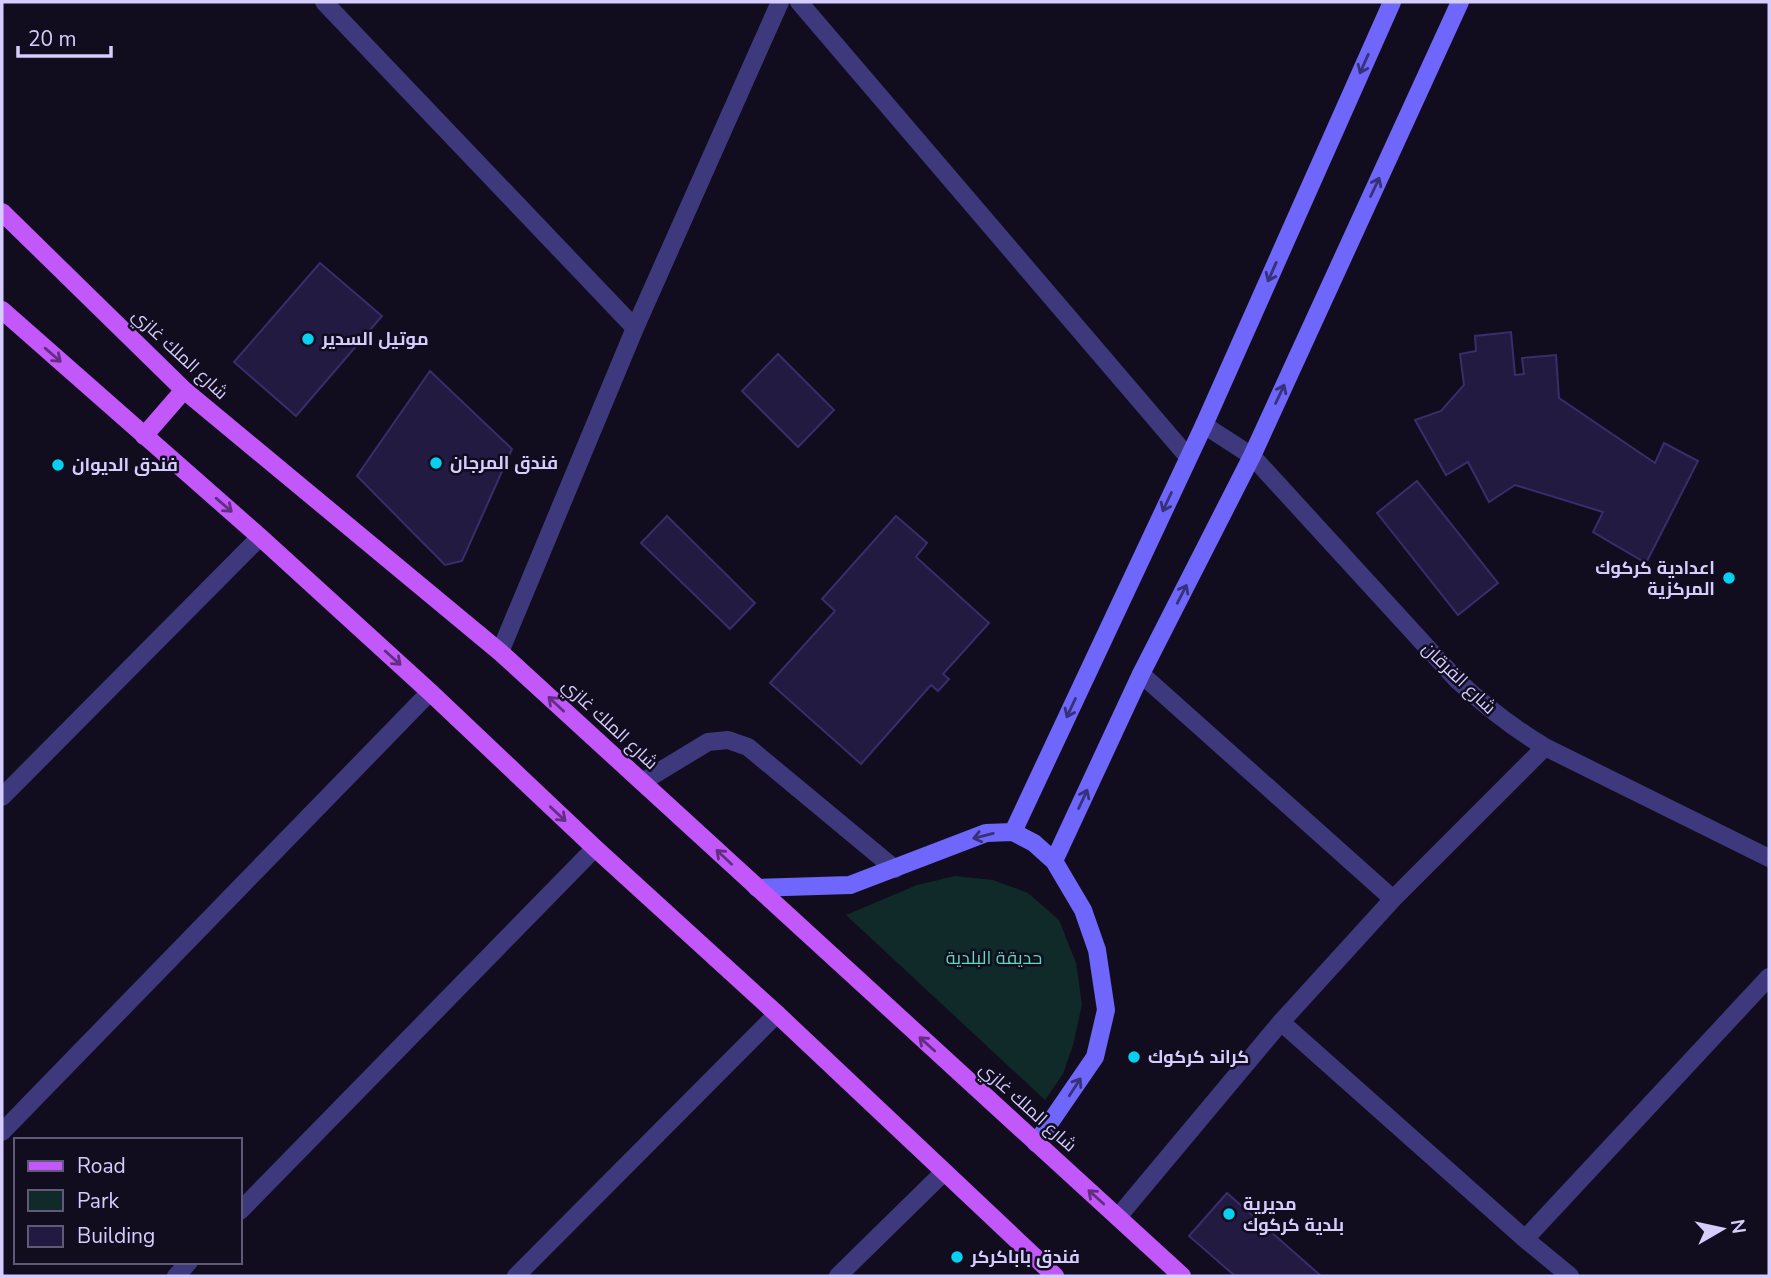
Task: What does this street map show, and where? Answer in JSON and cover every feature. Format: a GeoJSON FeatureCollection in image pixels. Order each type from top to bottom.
{"type":"FeatureCollection","features":[{"type":"Feature","properties":{"kind":"main road"},"geometry":{"type":"LineString","coordinates":[[1013,832],[1204,425],[1391,2]]}},
{"type":"Feature","properties":{"kind":"main road"},"geometry":{"type":"LineString","coordinates":[[1054,861],[1141,674],[1252,456],[1460,2]]}},
{"type":"Feature","properties":{"kind":"main road","name":"شارع الملك غازي"},"geometry":{"type":"LineString","coordinates":[[2,212],[184,390],[500,653],[1182,1276]]}},
{"type":"Feature","properties":{"kind":"main road"},"geometry":{"type":"LineString","coordinates":[[3,316],[260,537],[777,1014],[1055,1276]]}},
{"type":"Feature","properties":{"kind":"main road"},"geometry":{"type":"LineString","coordinates":[[144,436],[184,390]]}},
{"type":"Feature","properties":{"kind":"main road"},"geometry":{"type":"LineString","coordinates":[[757,888],[850,886],[986,833],[1013,832],[1034,843],[1054,861],[1083,911],[1097,950],[1106,1010],[1094,1057],[1036,1143]]}},
{"type":"Feature","properties":{"kind":"street"},"geometry":{"type":"LineString","coordinates":[[324,2],[635,328]]}},
{"type":"Feature","properties":{"kind":"street"},"geometry":{"type":"LineString","coordinates":[[500,653],[635,328],[780,2]]}},
{"type":"Feature","properties":{"kind":"street"},"geometry":{"type":"LineString","coordinates":[[799,2],[1188,457]]}},
{"type":"Feature","properties":{"kind":"street","name":"شارع الفرقان"},"geometry":{"type":"LineString","coordinates":[[1204,425],[1252,456],[1457,681],[1494,713],[1545,747],[1769,858]]}},
{"type":"Feature","properties":{"kind":"street"},"geometry":{"type":"LineString","coordinates":[[2,797],[260,537]]}},
{"type":"Feature","properties":{"kind":"street"},"geometry":{"type":"LineString","coordinates":[[1141,674],[1393,899]]}},
{"type":"Feature","properties":{"kind":"street"},"geometry":{"type":"LineString","coordinates":[[2,1132],[429,692]]}},
{"type":"Feature","properties":{"kind":"street"},"geometry":{"type":"LineString","coordinates":[[642,782],[708,742],[728,740],[748,747],[895,869]]}},
{"type":"Feature","properties":{"kind":"street"},"geometry":{"type":"LineString","coordinates":[[1118,1217],[1281,1022],[1393,899],[1545,747]]}},
{"type":"Feature","properties":{"kind":"street"},"geometry":{"type":"LineString","coordinates":[[242,1209],[595,848]]}},
{"type":"Feature","properties":{"kind":"street"},"geometry":{"type":"LineString","coordinates":[[1525,1239],[1769,977]]}},
{"type":"Feature","properties":{"kind":"street"},"geometry":{"type":"LineString","coordinates":[[516,1276],[777,1014]]}},
{"type":"Feature","properties":{"kind":"street"},"geometry":{"type":"LineString","coordinates":[[1281,1022],[1570,1276]]}},
{"type":"Feature","properties":{"kind":"street"},"geometry":{"type":"LineString","coordinates":[[838,1276],[943,1173]]}},
{"type":"Feature","properties":{"kind":"green space","name":"حديقة البلدية"},"geometry":{"type":"Polygon","coordinates":[[[955,876],[993,880],[1028,893],[1059,920],[1076,963],[1082,1005],[1063,1074],[1045,1100],[846,915],[917,885],[955,876]]]}},
{"type":"Feature","properties":{"kind":"building","name":"موتيل السدير"},"geometry":{"type":"Polygon","coordinates":[[[320,263],[382,316],[296,416],[234,362],[320,263]]]}},
{"type":"Feature","properties":{"kind":"building"},"geometry":{"type":"Polygon","coordinates":[[[1511,332],[1515,375],[1524,374],[1522,358],[1556,355],[1559,398],[1655,463],[1664,443],[1698,461],[1646,563],[1593,532],[1603,512],[1515,485],[1489,502],[1468,462],[1446,475],[1415,420],[1441,411],[1464,385],[1460,354],[1476,351],[1475,336],[1511,332]]]}},
{"type":"Feature","properties":{"kind":"building"},"geometry":{"type":"Polygon","coordinates":[[[778,354],[834,410],[798,447],[742,391],[778,354]]]}},
{"type":"Feature","properties":{"kind":"building","name":"فندق المرجان"},"geometry":{"type":"Polygon","coordinates":[[[430,371],[512,449],[462,561],[445,565],[357,476],[430,371]]]}},
{"type":"Feature","properties":{"kind":"building"},"geometry":{"type":"Polygon","coordinates":[[[1417,481],[1498,583],[1458,615],[1377,513],[1417,481]]]}},
{"type":"Feature","properties":{"kind":"building"},"geometry":{"type":"Polygon","coordinates":[[[667,516],[755,603],[730,629],[641,543],[667,516]]]}},
{"type":"Feature","properties":{"kind":"building"},"geometry":{"type":"Polygon","coordinates":[[[896,516],[927,543],[916,557],[989,623],[943,674],[949,679],[938,691],[931,685],[861,764],[770,683],[835,611],[822,599],[896,516]]]}},
{"type":"Feature","properties":{"kind":"building","name":"مديرية بلدية كركوك"},"geometry":{"type":"Polygon","coordinates":[[[1227,1193],[1321,1276],[1235,1276],[1189,1236],[1227,1193]]]}},
{"type":"Feature","properties":{"kind":"place","name":"موتيل السدير"},"geometry":{"type":"Point","coordinates":[308,339]}},
{"type":"Feature","properties":{"kind":"place","name":"فندق المرجان"},"geometry":{"type":"Point","coordinates":[436,463]}},
{"type":"Feature","properties":{"kind":"place","name":"فندق الديوان"},"geometry":{"type":"Point","coordinates":[58,465]}},
{"type":"Feature","properties":{"kind":"place","name":"اعدادية كركوك المركزية"},"geometry":{"type":"Point","coordinates":[1729,578]}},
{"type":"Feature","properties":{"kind":"place","name":"كراند كركوك"},"geometry":{"type":"Point","coordinates":[1134,1057]}},
{"type":"Feature","properties":{"kind":"place","name":"مديرية بلدية كركوك"},"geometry":{"type":"Point","coordinates":[1229,1214]}},
{"type":"Feature","properties":{"kind":"place","name":"فندق باباكركر"},"geometry":{"type":"Point","coordinates":[957,1257]}}]}
